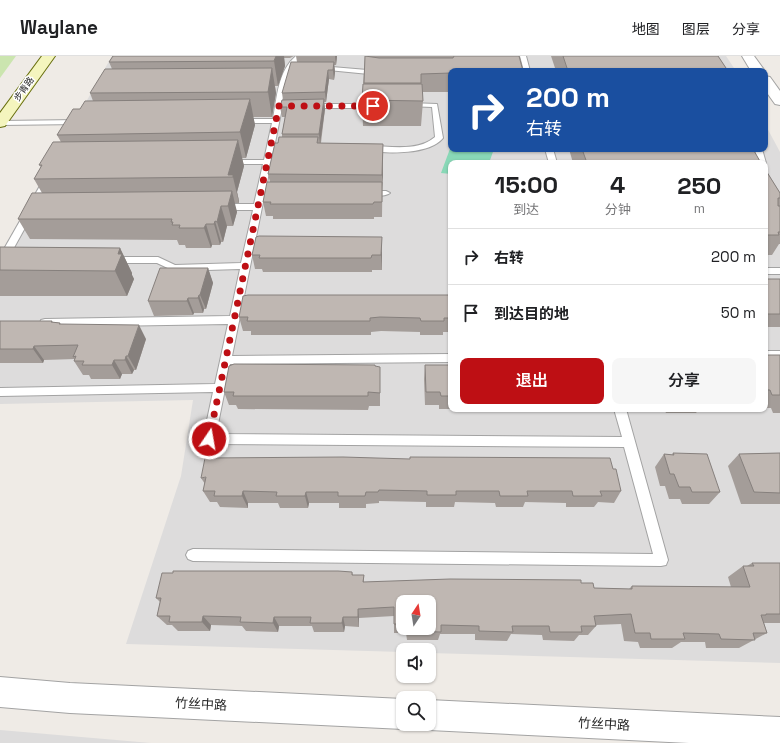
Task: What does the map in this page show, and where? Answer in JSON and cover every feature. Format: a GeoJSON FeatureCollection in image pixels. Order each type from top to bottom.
{"type":"FeatureCollection","features":[{"type":"Feature","properties":{"kind":"street","name":"步青路"},"geometry":{"type":"LineString","coordinates":[[0,123],[49,56]]}},
{"type":"Feature","properties":{"kind":"street"},"geometry":{"type":"LineString","coordinates":[[748,56],[756,68]]}},
{"type":"Feature","properties":{"kind":"street"},"geometry":{"type":"LineString","coordinates":[[768,84],[780,101]]}},
{"type":"Feature","properties":{"kind":"street","name":"竹丝中路"},"geometry":{"type":"LineString","coordinates":[[0,692],[70,698],[396,714]]}},
{"type":"Feature","properties":{"kind":"street","name":"竹丝中路"},"geometry":{"type":"LineString","coordinates":[[436,715],[780,732]]}},
{"type":"Feature","properties":{"kind":"lane"},"geometry":{"type":"LineString","coordinates":[[300,56],[290,65],[279,89],[279,106],[276,121],[274,148],[267,162],[265,192],[258,207],[255,238],[246,266],[209,439],[629,442]]}},
{"type":"Feature","properties":{"kind":"lane"},"geometry":{"type":"LineString","coordinates":[[523,56],[527,68]]}},
{"type":"Feature","properties":{"kind":"lane"},"geometry":{"type":"LineString","coordinates":[[311,68],[334,68],[387,73]]}},
{"type":"Feature","properties":{"kind":"lane"},"geometry":{"type":"LineString","coordinates":[[362,148],[414,148],[428,146],[439,138],[435,105],[404,105]]}},
{"type":"Feature","properties":{"kind":"lane"},"geometry":{"type":"LineString","coordinates":[[279,106],[380,106]]}},
{"type":"Feature","properties":{"kind":"lane"},"geometry":{"type":"LineString","coordinates":[[237,121],[276,121]]}},
{"type":"Feature","properties":{"kind":"lane"},"geometry":{"type":"LineString","coordinates":[[0,123],[83,122]]}},
{"type":"Feature","properties":{"kind":"lane"},"geometry":{"type":"LineString","coordinates":[[220,162],[267,162]]}},
{"type":"Feature","properties":{"kind":"lane"},"geometry":{"type":"LineString","coordinates":[[4,262],[35,209],[53,171]]}},
{"type":"Feature","properties":{"kind":"lane"},"geometry":{"type":"LineString","coordinates":[[355,193],[386,193]]}},
{"type":"Feature","properties":{"kind":"lane"},"geometry":{"type":"LineString","coordinates":[[211,207],[258,207]]}},
{"type":"Feature","properties":{"kind":"lane"},"geometry":{"type":"LineString","coordinates":[[103,260],[158,260],[174,268],[246,266]]}},
{"type":"Feature","properties":{"kind":"lane"},"geometry":{"type":"LineString","coordinates":[[768,271],[780,271]]}},
{"type":"Feature","properties":{"kind":"lane"},"geometry":{"type":"LineString","coordinates":[[31,323],[234,320]]}},
{"type":"Feature","properties":{"kind":"lane"},"geometry":{"type":"LineString","coordinates":[[768,356],[780,355]]}},
{"type":"Feature","properties":{"kind":"lane"},"geometry":{"type":"LineString","coordinates":[[226,360],[448,358]]}},
{"type":"Feature","properties":{"kind":"lane"},"geometry":{"type":"LineString","coordinates":[[0,392],[220,388]]}},
{"type":"Feature","properties":{"kind":"lane"},"geometry":{"type":"LineString","coordinates":[[193,555],[661,560],[621,412]]}},
{"type":"Feature","properties":{"kind":"shaded area"},"geometry":{"type":"Polygon","coordinates":[[[112,56],[726,56],[734,68],[448,68],[448,152],[768,152],[768,130],[780,152],[780,663],[436,653],[436,643],[396,643],[396,652],[126,644],[181,476],[193,400],[0,404],[0,254],[112,56]]]}},
{"type":"Feature","properties":{"kind":"shaded area"},"geometry":{"type":"Polygon","coordinates":[[[0,730],[151,743],[0,743],[0,730]]]}},
{"type":"Feature","properties":{"kind":"green space"},"geometry":{"type":"Polygon","coordinates":[[[0,56],[16,56],[0,78],[0,56]]]}},
{"type":"Feature","properties":{"kind":"green space"},"geometry":{"type":"Polygon","coordinates":[[[449,152],[493,152],[490,160],[448,160],[448,174],[441,173],[449,152]]]}},
{"type":"Feature","properties":{"kind":"building"},"geometry":{"type":"Polygon","coordinates":[[[113,56],[276,56],[274,61],[109,62],[113,56]]]}},
{"type":"Feature","properties":{"kind":"building"},"geometry":{"type":"Polygon","coordinates":[[[365,56],[379,58],[453,58],[454,56],[519,56],[522,68],[448,68],[448,73],[421,74],[421,83],[364,83],[365,56]]]}},
{"type":"Feature","properties":{"kind":"building"},"geometry":{"type":"Polygon","coordinates":[[[563,56],[718,56],[726,68],[567,68],[563,56]]]}},
{"type":"Feature","properties":{"kind":"building"},"geometry":{"type":"Polygon","coordinates":[[[291,62],[334,62],[333,70],[328,70],[325,92],[282,93],[291,62]]]}},
{"type":"Feature","properties":{"kind":"building"},"geometry":{"type":"Polygon","coordinates":[[[272,68],[268,92],[90,93],[105,69],[272,68]]]}},
{"type":"Feature","properties":{"kind":"building"},"geometry":{"type":"Polygon","coordinates":[[[363,84],[422,84],[423,101],[362,100],[363,84]]]}},
{"type":"Feature","properties":{"kind":"building"},"geometry":{"type":"Polygon","coordinates":[[[250,99],[240,132],[57,135],[73,109],[80,109],[85,101],[250,99]]]}},
{"type":"Feature","properties":{"kind":"building"},"geometry":{"type":"Polygon","coordinates":[[[324,99],[319,134],[282,134],[287,107],[280,107],[282,100],[324,99]]]}},
{"type":"Feature","properties":{"kind":"building"},"geometry":{"type":"Polygon","coordinates":[[[279,137],[318,137],[317,143],[383,144],[382,175],[268,174],[275,143],[278,143],[279,137]]]}},
{"type":"Feature","properties":{"kind":"building"},"geometry":{"type":"Polygon","coordinates":[[[238,140],[228,175],[233,175],[233,177],[34,179],[42,165],[39,165],[53,142],[238,140]]]}},
{"type":"Feature","properties":{"kind":"building"},"geometry":{"type":"Polygon","coordinates":[[[583,152],[755,152],[759,160],[586,160],[583,152]]]}},
{"type":"Feature","properties":{"kind":"building"},"geometry":{"type":"Polygon","coordinates":[[[768,174],[780,193],[780,198],[778,198],[778,206],[780,206],[779,235],[768,235],[768,174]]]}},
{"type":"Feature","properties":{"kind":"building"},"geometry":{"type":"Polygon","coordinates":[[[267,182],[382,182],[382,202],[374,202],[373,204],[270,204],[271,202],[263,202],[267,182]]]}},
{"type":"Feature","properties":{"kind":"building"},"geometry":{"type":"Polygon","coordinates":[[[232,191],[228,206],[221,206],[217,222],[215,221],[214,224],[206,224],[204,228],[179,228],[180,225],[172,225],[172,219],[18,219],[32,193],[232,191]]]}},
{"type":"Feature","properties":{"kind":"building"},"geometry":{"type":"Polygon","coordinates":[[[256,237],[382,237],[381,255],[372,255],[371,258],[259,258],[260,255],[252,255],[256,237]]]}},
{"type":"Feature","properties":{"kind":"building"},"geometry":{"type":"Polygon","coordinates":[[[0,247],[120,248],[118,254],[122,254],[115,271],[0,270],[0,247]]]}},
{"type":"Feature","properties":{"kind":"building"},"geometry":{"type":"Polygon","coordinates":[[[160,268],[208,268],[198,298],[188,298],[187,301],[148,301],[160,268]]]}},
{"type":"Feature","properties":{"kind":"building"},"geometry":{"type":"Polygon","coordinates":[[[768,279],[780,279],[780,314],[768,314],[768,279]]]}},
{"type":"Feature","properties":{"kind":"building"},"geometry":{"type":"Polygon","coordinates":[[[448,295],[448,318],[444,318],[444,321],[421,321],[420,318],[380,317],[370,318],[370,321],[247,321],[248,317],[239,317],[243,296],[448,295]]]}},
{"type":"Feature","properties":{"kind":"building"},"geometry":{"type":"Polygon","coordinates":[[[0,321],[52,321],[51,322],[60,323],[59,324],[139,325],[128,356],[126,356],[125,360],[114,360],[112,365],[82,365],[84,361],[74,361],[76,356],[73,357],[78,345],[34,346],[33,349],[0,349],[0,321]]]}},
{"type":"Feature","properties":{"kind":"building"},"geometry":{"type":"Polygon","coordinates":[[[768,355],[780,355],[780,395],[772,395],[770,390],[768,390],[768,355]]]}},
{"type":"Feature","properties":{"kind":"building"},"geometry":{"type":"Polygon","coordinates":[[[234,364],[375,365],[380,367],[380,393],[368,392],[368,396],[233,396],[234,392],[224,392],[229,366],[234,364]]]}},
{"type":"Feature","properties":{"kind":"building"},"geometry":{"type":"Polygon","coordinates":[[[425,365],[448,365],[448,396],[441,396],[440,392],[426,392],[425,365]]]}},
{"type":"Feature","properties":{"kind":"building"},"geometry":{"type":"Polygon","coordinates":[[[673,453],[707,454],[720,492],[692,492],[690,487],[679,487],[674,474],[670,474],[664,454],[674,455],[673,453]]]}},
{"type":"Feature","properties":{"kind":"building"},"geometry":{"type":"Polygon","coordinates":[[[780,453],[780,493],[754,492],[739,454],[780,453]]]}},
{"type":"Feature","properties":{"kind":"building"},"geometry":{"type":"Polygon","coordinates":[[[343,457],[410,459],[410,457],[610,458],[613,469],[616,469],[621,491],[600,491],[602,496],[573,496],[572,491],[527,491],[528,496],[500,496],[499,491],[456,491],[456,495],[427,495],[427,491],[379,490],[378,492],[366,492],[365,496],[338,496],[338,492],[306,492],[305,496],[276,496],[277,492],[243,491],[242,496],[214,496],[215,491],[203,491],[206,477],[201,478],[205,458],[343,457]]]}},
{"type":"Feature","properties":{"kind":"building"},"geometry":{"type":"Polygon","coordinates":[[[752,563],[780,563],[780,614],[761,615],[767,633],[753,633],[755,640],[721,639],[719,634],[683,633],[685,639],[651,639],[650,633],[635,633],[631,614],[594,616],[596,626],[581,626],[582,632],[550,632],[549,626],[512,626],[513,632],[479,631],[479,626],[441,625],[441,632],[436,632],[436,595],[396,595],[396,624],[394,624],[394,607],[358,609],[358,617],[343,617],[342,623],[310,623],[311,617],[274,617],[273,623],[240,622],[241,617],[203,616],[202,622],[169,622],[170,616],[157,616],[161,598],[156,598],[162,573],[173,573],[173,571],[338,571],[352,572],[352,575],[364,575],[363,582],[450,579],[581,580],[581,583],[593,583],[594,588],[632,589],[632,586],[750,587],[743,566],[754,566],[752,563]]]}},
{"type":"Feature","properties":{"kind":"route"},"geometry":{"type":"LineString","coordinates":[[209,439],[279,106],[373,106]]}}]}
